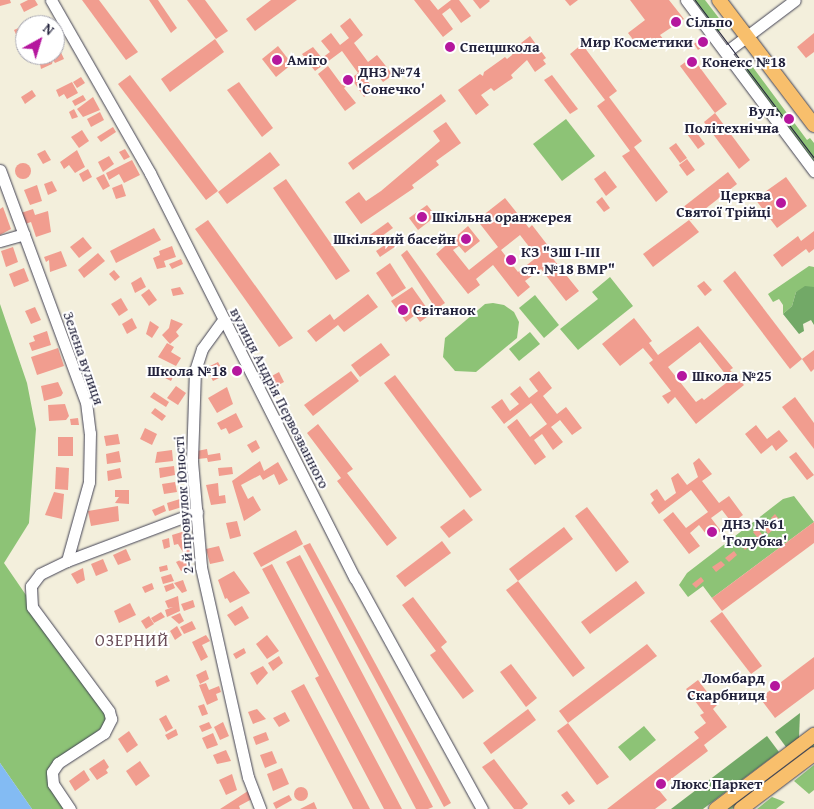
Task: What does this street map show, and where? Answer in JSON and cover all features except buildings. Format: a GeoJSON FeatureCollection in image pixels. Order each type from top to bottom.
{"type":"FeatureCollection","features":[{"type":"Feature","properties":{"kind":"main road"},"geometry":{"type":"LineString","coordinates":[[719,0],[814,124]]}},
{"type":"Feature","properties":{"kind":"main road"},"geometry":{"type":"LineString","coordinates":[[717,809],[814,734]]}},
{"type":"Feature","properties":{"kind":"main road"},"geometry":{"type":"LineString","coordinates":[[741,809],[814,754]]}},
{"type":"Feature","properties":{"kind":"street","name":"вулиця Андрія Первозванного"},"geometry":{"type":"LineString","coordinates":[[51,0],[150,173],[355,578],[482,809]]}},
{"type":"Feature","properties":{"kind":"street"},"geometry":{"type":"LineString","coordinates":[[686,0],[814,171]]}},
{"type":"Feature","properties":{"kind":"street"},"geometry":{"type":"LineString","coordinates":[[726,52],[796,0]]}},
{"type":"Feature","properties":{"kind":"street","name":"Зелена вулиця"},"geometry":{"type":"LineString","coordinates":[[0,170],[80,384],[88,415],[89,482],[68,561]]}},
{"type":"Feature","properties":{"kind":"street"},"geometry":{"type":"LineString","coordinates":[[0,241],[24,234]]}},
{"type":"Feature","properties":{"kind":"street","name":"2-й провулок Юності"},"geometry":{"type":"LineString","coordinates":[[223,320],[202,349],[195,370],[192,447],[200,567],[248,777],[260,809]]}},
{"type":"Feature","properties":{"kind":"street"},"geometry":{"type":"LineString","coordinates":[[70,809],[53,784],[51,777],[54,767],[104,733],[111,719],[109,711],[32,607],[29,596],[35,579],[68,561],[197,512]]}},
{"type":"Feature","properties":{"kind":"green space"},"geometry":{"type":"Polygon","coordinates":[[[694,0],[705,0],[725,26],[718,32],[694,0]]]}},
{"type":"Feature","properties":{"kind":"green space"},"geometry":{"type":"Polygon","coordinates":[[[752,66],[807,140],[810,138],[814,143],[814,164],[744,72],[752,66]]]}},
{"type":"Feature","properties":{"kind":"green space"},"geometry":{"type":"Polygon","coordinates":[[[566,119],[595,156],[562,181],[533,144],[566,119]]]}},
{"type":"Feature","properties":{"kind":"green space"},"geometry":{"type":"Polygon","coordinates":[[[809,266],[814,267],[814,287],[796,292],[792,306],[783,314],[783,305],[779,299],[773,302],[768,294],[809,266]]]}},
{"type":"Feature","properties":{"kind":"green space"},"geometry":{"type":"Polygon","coordinates":[[[610,277],[633,306],[578,350],[560,329],[598,299],[592,292],[610,277]]]}},
{"type":"Feature","properties":{"kind":"green space"},"geometry":{"type":"Polygon","coordinates":[[[805,286],[814,287],[814,325],[811,320],[803,324],[804,331],[799,334],[783,314],[792,306],[796,292],[805,286]]]}},
{"type":"Feature","properties":{"kind":"green space"},"geometry":{"type":"Polygon","coordinates":[[[535,295],[559,325],[544,338],[519,308],[535,295]]]}},
{"type":"Feature","properties":{"kind":"green space"},"geometry":{"type":"Polygon","coordinates":[[[0,304],[27,383],[36,429],[29,523],[4,563],[111,719],[52,772],[70,809],[32,809],[0,763],[0,304]]]}},
{"type":"Feature","properties":{"kind":"green space"},"geometry":{"type":"Polygon","coordinates":[[[485,304],[504,305],[514,312],[519,322],[517,338],[476,372],[455,371],[443,357],[445,338],[485,304]]]}},
{"type":"Feature","properties":{"kind":"green space"},"geometry":{"type":"Polygon","coordinates":[[[530,332],[540,344],[519,361],[509,349],[530,332]]]}},
{"type":"Feature","properties":{"kind":"green space"},"geometry":{"type":"Polygon","coordinates":[[[794,496],[814,522],[712,598],[703,586],[688,597],[679,585],[687,573],[783,499],[794,496]]]}},
{"type":"Feature","properties":{"kind":"green space"},"geometry":{"type":"Polygon","coordinates":[[[800,713],[799,738],[786,747],[775,732],[800,713]]]}},
{"type":"Feature","properties":{"kind":"green space"},"geometry":{"type":"Polygon","coordinates":[[[644,726],[656,740],[630,761],[618,747],[644,726]]]}},
{"type":"Feature","properties":{"kind":"green space"},"geometry":{"type":"Polygon","coordinates":[[[767,736],[779,752],[703,809],[671,809],[767,736]]]}},
{"type":"Feature","properties":{"kind":"green space"},"geometry":{"type":"Polygon","coordinates":[[[814,741],[814,747],[732,809],[725,809],[814,741]]]}},
{"type":"Feature","properties":{"kind":"green space"},"geometry":{"type":"Polygon","coordinates":[[[814,765],[814,790],[809,794],[794,781],[814,765]]]}},
{"type":"Feature","properties":{"kind":"green space"},"geometry":{"type":"Polygon","coordinates":[[[772,797],[785,802],[776,809],[757,809],[772,797]]]}},
{"type":"Feature","properties":{"kind":"water"},"geometry":{"type":"Polygon","coordinates":[[[0,763],[32,809],[0,809],[0,763]]]}},
{"type":"Feature","properties":{"kind":"tram line"},"geometry":{"type":"LineString","coordinates":[[695,0],[814,158]]}},
{"type":"Feature","properties":{"kind":"place","name":"Сільпо"},"geometry":{"type":"Point","coordinates":[676,22]}},
{"type":"Feature","properties":{"kind":"place","name":"Мир Косметики"},"geometry":{"type":"Point","coordinates":[703,42]}},
{"type":"Feature","properties":{"kind":"place","name":"Спецшкола"},"geometry":{"type":"Point","coordinates":[450,47]}},
{"type":"Feature","properties":{"kind":"place","name":"Аміго"},"geometry":{"type":"Point","coordinates":[277,60]}},
{"type":"Feature","properties":{"kind":"place","name":"Конекс №18"},"geometry":{"type":"Point","coordinates":[692,62]}},
{"type":"Feature","properties":{"kind":"place","name":"ДНЗ №74 'Сонечко'"},"geometry":{"type":"Point","coordinates":[348,80]}},
{"type":"Feature","properties":{"kind":"place","name":"Вул. Політехнічна"},"geometry":{"type":"Point","coordinates":[789,119]}},
{"type":"Feature","properties":{"kind":"place","name":"Церква Святої Трійці"},"geometry":{"type":"Point","coordinates":[781,203]}},
{"type":"Feature","properties":{"kind":"place","name":"Шкільна оранжерея"},"geometry":{"type":"Point","coordinates":[422,217]}},
{"type":"Feature","properties":{"kind":"place","name":"Шкільний басейн"},"geometry":{"type":"Point","coordinates":[466,239]}},
{"type":"Feature","properties":{"kind":"place","name":"КЗ \"ЗШ І-ІІІ ст. №18 ВМР\""},"geometry":{"type":"Point","coordinates":[511,260]}},
{"type":"Feature","properties":{"kind":"place","name":"Світанок"},"geometry":{"type":"Point","coordinates":[403,310]}},
{"type":"Feature","properties":{"kind":"place","name":"Школа №18"},"geometry":{"type":"Point","coordinates":[237,371]}},
{"type":"Feature","properties":{"kind":"place","name":"Школа №25"},"geometry":{"type":"Point","coordinates":[682,376]}},
{"type":"Feature","properties":{"kind":"place","name":"ДНЗ №61 'Голубка'"},"geometry":{"type":"Point","coordinates":[712,532]}},
{"type":"Feature","properties":{"kind":"place","name":"Ломбард Скарбниця"},"geometry":{"type":"Point","coordinates":[775,686]}},
{"type":"Feature","properties":{"kind":"place","name":"Люкс Паркет"},"geometry":{"type":"Point","coordinates":[661,784]}},
{"type":"Feature","properties":{"kind":"district","name":"ОЗЕРНИЙ"},"geometry":{"type":"Point","coordinates":[132,640]}}]}
